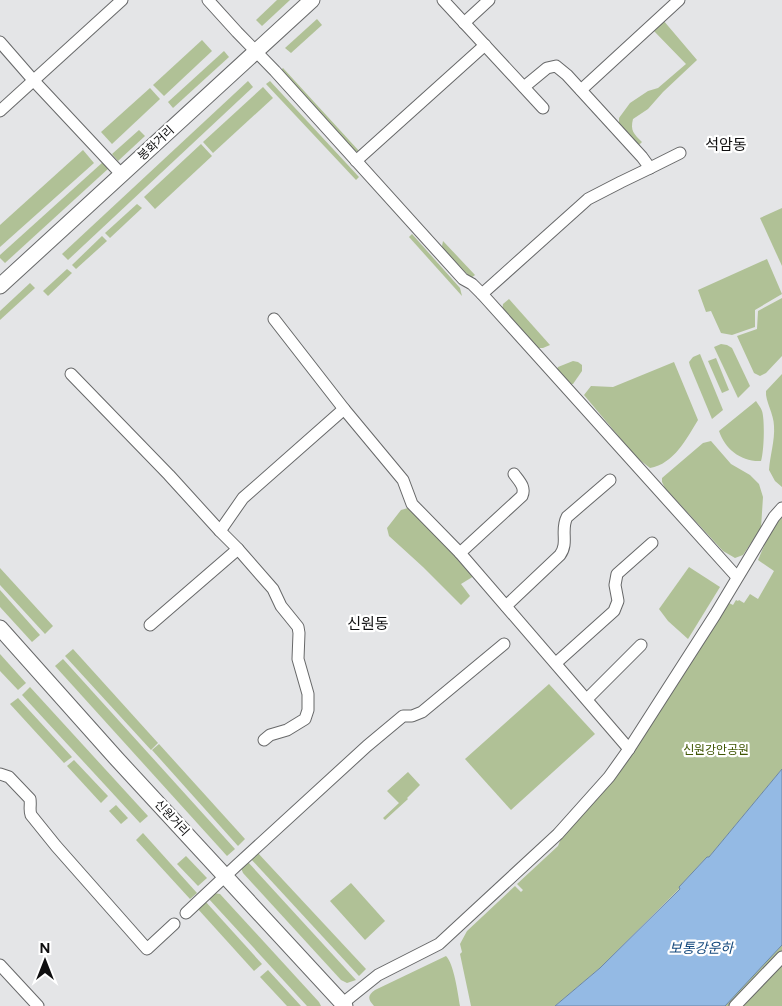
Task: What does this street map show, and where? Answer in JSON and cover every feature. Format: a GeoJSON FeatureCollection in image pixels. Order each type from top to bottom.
{"type":"FeatureCollection","features":[{"type":"Feature","properties":{"kind":"main road","name":"봉화거리"},"geometry":{"type":"LineString","coordinates":[[0,286],[312,0]]}},
{"type":"Feature","properties":{"kind":"main road","name":"신원거리"},"geometry":{"type":"LineString","coordinates":[[0,628],[116,758],[344,1005]]}},
{"type":"Feature","properties":{"kind":"street"},"geometry":{"type":"LineString","coordinates":[[0,111],[122,0]]}},
{"type":"Feature","properties":{"kind":"street"},"geometry":{"type":"LineString","coordinates":[[208,0],[276,71],[463,280],[472,284],[482,294],[737,577]]}},
{"type":"Feature","properties":{"kind":"street"},"geometry":{"type":"LineString","coordinates":[[443,0],[543,108]]}},
{"type":"Feature","properties":{"kind":"street"},"geometry":{"type":"LineString","coordinates":[[464,23],[489,0]]}},
{"type":"Feature","properties":{"kind":"street"},"geometry":{"type":"LineString","coordinates":[[581,90],[680,0]]}},
{"type":"Feature","properties":{"kind":"street"},"geometry":{"type":"LineString","coordinates":[[0,42],[122,175]]}},
{"type":"Feature","properties":{"kind":"street"},"geometry":{"type":"LineString","coordinates":[[356,161],[485,45]]}},
{"type":"Feature","properties":{"kind":"street"},"geometry":{"type":"LineString","coordinates":[[524,87],[547,68],[556,66],[581,90],[650,168]]}},
{"type":"Feature","properties":{"kind":"street"},"geometry":{"type":"LineString","coordinates":[[482,294],[588,199],[680,153]]}},
{"type":"Feature","properties":{"kind":"street"},"geometry":{"type":"LineString","coordinates":[[274,319],[344,409],[403,480],[412,504],[460,553],[629,749]]}},
{"type":"Feature","properties":{"kind":"street"},"geometry":{"type":"LineString","coordinates":[[71,374],[238,549],[273,589],[281,606],[298,627],[298,659],[308,694],[308,710],[305,719],[286,730],[270,735],[264,740]]}},
{"type":"Feature","properties":{"kind":"street"},"geometry":{"type":"LineString","coordinates":[[220,531],[243,498],[344,409]]}},
{"type":"Feature","properties":{"kind":"street"},"geometry":{"type":"LineString","coordinates":[[460,553],[522,496],[523,486],[514,474]]}},
{"type":"Feature","properties":{"kind":"street"},"geometry":{"type":"LineString","coordinates":[[506,606],[564,550],[563,523],[567,517],[610,480]]}},
{"type":"Feature","properties":{"kind":"street"},"geometry":{"type":"LineString","coordinates":[[344,1005],[378,975],[439,944],[449,936],[558,834],[609,777],[688,658],[774,517],[782,508]]}},
{"type":"Feature","properties":{"kind":"street"},"geometry":{"type":"LineString","coordinates":[[556,664],[614,611],[618,600],[615,584],[617,574],[652,543]]}},
{"type":"Feature","properties":{"kind":"street"},"geometry":{"type":"LineString","coordinates":[[150,625],[238,549]]}},
{"type":"Feature","properties":{"kind":"street"},"geometry":{"type":"LineString","coordinates":[[186,913],[367,746],[403,716],[412,716],[422,712],[504,644]]}},
{"type":"Feature","properties":{"kind":"street"},"geometry":{"type":"LineString","coordinates":[[587,699],[641,645]]}},
{"type":"Feature","properties":{"kind":"street"},"geometry":{"type":"LineString","coordinates":[[0,774],[9,777],[30,800],[29,810],[31,815],[147,949],[174,924]]}},
{"type":"Feature","properties":{"kind":"street"},"geometry":{"type":"LineString","coordinates":[[735,1006],[782,957]]}},
{"type":"Feature","properties":{"kind":"street"},"geometry":{"type":"LineString","coordinates":[[0,965],[38,1006]]}},
{"type":"Feature","properties":{"kind":"green space"},"geometry":{"type":"Polygon","coordinates":[[[277,0],[290,0],[262,26],[256,20],[277,0]]]}},
{"type":"Feature","properties":{"kind":"green space"},"geometry":{"type":"Polygon","coordinates":[[[317,19],[322,25],[291,53],[285,48],[317,19]]]}},
{"type":"Feature","properties":{"kind":"green space"},"geometry":{"type":"Polygon","coordinates":[[[663,20],[697,60],[648,109],[633,119],[633,132],[642,142],[638,146],[623,132],[619,124],[619,118],[630,103],[648,91],[658,88],[686,64],[653,30],[663,20]]]}},
{"type":"Feature","properties":{"kind":"green space"},"geometry":{"type":"Polygon","coordinates":[[[202,40],[212,51],[164,96],[153,85],[202,40]]]}},
{"type":"Feature","properties":{"kind":"green space"},"geometry":{"type":"Polygon","coordinates":[[[224,51],[229,57],[173,108],[168,102],[224,51]]]}},
{"type":"Feature","properties":{"kind":"green space"},"geometry":{"type":"Polygon","coordinates":[[[283,68],[359,151],[354,152],[280,71],[283,68]]]}},
{"type":"Feature","properties":{"kind":"green space"},"geometry":{"type":"Polygon","coordinates":[[[248,81],[253,87],[68,260],[62,254],[248,81]]]}},
{"type":"Feature","properties":{"kind":"green space"},"geometry":{"type":"Polygon","coordinates":[[[270,81],[359,177],[356,180],[266,84],[270,81]]]}},
{"type":"Feature","properties":{"kind":"green space"},"geometry":{"type":"Polygon","coordinates":[[[263,87],[273,98],[213,153],[203,142],[263,87]]]}},
{"type":"Feature","properties":{"kind":"green space"},"geometry":{"type":"Polygon","coordinates":[[[150,88],[160,99],[112,144],[101,132],[150,88]]]}},
{"type":"Feature","properties":{"kind":"green space"},"geometry":{"type":"Polygon","coordinates":[[[139,130],[145,136],[118,161],[112,154],[139,130]]]}},
{"type":"Feature","properties":{"kind":"green space"},"geometry":{"type":"Polygon","coordinates":[[[201,144],[212,156],[155,209],[144,197],[201,144]]]}},
{"type":"Feature","properties":{"kind":"green space"},"geometry":{"type":"Polygon","coordinates":[[[83,150],[94,163],[0,247],[0,225],[83,150]]]}},
{"type":"Feature","properties":{"kind":"green space"},"geometry":{"type":"Polygon","coordinates":[[[103,162],[109,168],[5,263],[0,258],[0,255],[103,162]]]}},
{"type":"Feature","properties":{"kind":"green space"},"geometry":{"type":"Polygon","coordinates":[[[137,204],[142,208],[110,238],[105,233],[137,204]]]}},
{"type":"Feature","properties":{"kind":"green space"},"geometry":{"type":"Polygon","coordinates":[[[782,208],[782,266],[760,218],[782,208]]]}},
{"type":"Feature","properties":{"kind":"green space"},"geometry":{"type":"Polygon","coordinates":[[[412,234],[460,288],[462,296],[409,237],[412,234]]]}},
{"type":"Feature","properties":{"kind":"green space"},"geometry":{"type":"Polygon","coordinates":[[[102,236],[107,241],[76,269],[72,265],[102,236]]]}},
{"type":"Feature","properties":{"kind":"green space"},"geometry":{"type":"Polygon","coordinates":[[[443,241],[475,275],[471,278],[443,249],[443,241]]]}},
{"type":"Feature","properties":{"kind":"green space"},"geometry":{"type":"Polygon","coordinates":[[[767,259],[782,294],[755,310],[755,327],[732,335],[721,333],[711,311],[706,312],[698,290],[767,259]]]}},
{"type":"Feature","properties":{"kind":"green space"},"geometry":{"type":"Polygon","coordinates":[[[67,269],[72,273],[48,296],[43,291],[67,269]]]}},
{"type":"Feature","properties":{"kind":"green space"},"geometry":{"type":"Polygon","coordinates":[[[30,283],[35,288],[0,320],[0,311],[30,283]]]}},
{"type":"Feature","properties":{"kind":"green space"},"geometry":{"type":"Polygon","coordinates":[[[782,298],[782,356],[766,373],[760,376],[754,373],[737,336],[757,329],[758,311],[782,298]]]}},
{"type":"Feature","properties":{"kind":"green space"},"geometry":{"type":"Polygon","coordinates":[[[509,299],[550,345],[537,348],[502,310],[503,304],[509,299]]]}},
{"type":"Feature","properties":{"kind":"green space"},"geometry":{"type":"Polygon","coordinates":[[[721,344],[732,348],[750,386],[738,398],[714,347],[721,344]]]}},
{"type":"Feature","properties":{"kind":"green space"},"geometry":{"type":"Polygon","coordinates":[[[700,354],[723,410],[712,419],[689,362],[693,357],[700,354]]]}},
{"type":"Feature","properties":{"kind":"green space"},"geometry":{"type":"Polygon","coordinates":[[[716,358],[729,390],[722,393],[708,361],[716,358]]]}},
{"type":"Feature","properties":{"kind":"green space"},"geometry":{"type":"Polygon","coordinates":[[[573,361],[582,365],[582,371],[573,384],[569,384],[556,371],[558,367],[573,361]]]}},
{"type":"Feature","properties":{"kind":"green space"},"geometry":{"type":"Polygon","coordinates":[[[674,362],[698,420],[673,456],[659,466],[650,468],[636,457],[584,395],[591,386],[613,387],[674,362]]]}},
{"type":"Feature","properties":{"kind":"green space"},"geometry":{"type":"Polygon","coordinates":[[[782,374],[782,487],[775,481],[769,470],[774,426],[766,391],[782,374]]]}},
{"type":"Feature","properties":{"kind":"green space"},"geometry":{"type":"Polygon","coordinates":[[[756,401],[762,411],[764,421],[761,461],[747,459],[735,453],[725,443],[719,431],[756,401]]]}},
{"type":"Feature","properties":{"kind":"green space"},"geometry":{"type":"Polygon","coordinates":[[[711,441],[731,464],[750,475],[759,484],[763,497],[761,528],[743,555],[735,558],[723,551],[665,488],[662,482],[662,478],[703,443],[711,441]]]}},
{"type":"Feature","properties":{"kind":"green space"},"geometry":{"type":"Polygon","coordinates":[[[408,508],[474,576],[461,584],[470,596],[461,605],[389,536],[387,528],[401,510],[408,508]]]}},
{"type":"Feature","properties":{"kind":"green space","name":"신원강안공원"},"geometry":{"type":"Polygon","coordinates":[[[782,516],[782,769],[709,857],[680,888],[600,968],[555,1006],[471,1006],[460,954],[462,952],[460,944],[467,931],[515,886],[521,892],[523,890],[517,884],[558,846],[729,603],[733,605],[736,600],[739,600],[744,603],[750,594],[758,599],[774,571],[758,560],[770,532],[782,516]]]}},
{"type":"Feature","properties":{"kind":"green space"},"geometry":{"type":"Polygon","coordinates":[[[689,567],[720,587],[688,639],[668,621],[659,609],[689,567]]]}},
{"type":"Feature","properties":{"kind":"green space"},"geometry":{"type":"Polygon","coordinates":[[[0,568],[53,626],[45,634],[0,585],[0,568]]]}},
{"type":"Feature","properties":{"kind":"green space"},"geometry":{"type":"Polygon","coordinates":[[[0,590],[40,635],[32,642],[0,607],[0,590]]]}},
{"type":"Feature","properties":{"kind":"green space"},"geometry":{"type":"Polygon","coordinates":[[[73,649],[158,743],[151,750],[65,656],[73,649]]]}},
{"type":"Feature","properties":{"kind":"green space"},"geometry":{"type":"Polygon","coordinates":[[[0,654],[26,683],[18,690],[0,671],[0,654]]]}},
{"type":"Feature","properties":{"kind":"green space"},"geometry":{"type":"Polygon","coordinates":[[[63,659],[235,849],[227,856],[55,666],[63,659]]]}},
{"type":"Feature","properties":{"kind":"green space"},"geometry":{"type":"Polygon","coordinates":[[[549,684],[595,734],[511,810],[465,759],[549,684]]]}},
{"type":"Feature","properties":{"kind":"green space"},"geometry":{"type":"Polygon","coordinates":[[[30,687],[148,816],[140,823],[22,695],[30,687]]]}},
{"type":"Feature","properties":{"kind":"green space"},"geometry":{"type":"Polygon","coordinates":[[[18,698],[72,757],[64,763],[10,704],[18,698]]]}},
{"type":"Feature","properties":{"kind":"green space"},"geometry":{"type":"Polygon","coordinates":[[[159,744],[245,839],[238,846],[152,750],[159,744]]]}},
{"type":"Feature","properties":{"kind":"green space"},"geometry":{"type":"Polygon","coordinates":[[[74,760],[108,796],[101,803],[67,766],[74,760]]]}},
{"type":"Feature","properties":{"kind":"green space"},"geometry":{"type":"Polygon","coordinates":[[[408,772],[420,785],[385,820],[383,818],[399,803],[387,791],[408,772]]]}},
{"type":"Feature","properties":{"kind":"green space"},"geometry":{"type":"Polygon","coordinates":[[[116,805],[128,818],[121,824],[109,811],[116,805]]]}},
{"type":"Feature","properties":{"kind":"green space"},"geometry":{"type":"Polygon","coordinates":[[[143,833],[197,893],[190,899],[136,840],[143,833]]]}},
{"type":"Feature","properties":{"kind":"green space"},"geometry":{"type":"Polygon","coordinates":[[[257,852],[366,969],[359,976],[250,858],[257,852]]]}},
{"type":"Feature","properties":{"kind":"green space"},"geometry":{"type":"Polygon","coordinates":[[[186,856],[207,878],[198,886],[177,864],[186,856]]]}},
{"type":"Feature","properties":{"kind":"green space"},"geometry":{"type":"Polygon","coordinates":[[[247,861],[356,980],[347,983],[341,980],[243,873],[241,868],[247,861]]]}},
{"type":"Feature","properties":{"kind":"green space"},"geometry":{"type":"Polygon","coordinates":[[[351,883],[385,921],[365,940],[330,901],[351,883]]]}},
{"type":"Feature","properties":{"kind":"green space"},"geometry":{"type":"Polygon","coordinates":[[[214,893],[220,894],[321,1006],[307,1006],[208,898],[214,893]]]}},
{"type":"Feature","properties":{"kind":"green space"},"geometry":{"type":"Polygon","coordinates":[[[205,901],[262,964],[254,971],[197,908],[205,901]]]}},
{"type":"Feature","properties":{"kind":"green space"},"geometry":{"type":"Polygon","coordinates":[[[782,945],[782,1006],[725,1006],[782,945]]]}},
{"type":"Feature","properties":{"kind":"green space"},"geometry":{"type":"Polygon","coordinates":[[[446,956],[453,972],[460,1006],[374,1006],[370,1001],[369,998],[375,990],[446,956]]]}},
{"type":"Feature","properties":{"kind":"green space"},"geometry":{"type":"Polygon","coordinates":[[[268,970],[301,1006],[287,1006],[260,977],[268,970]]]}},
{"type":"Feature","properties":{"kind":"water","name":"보통강운하"},"geometry":{"type":"Polygon","coordinates":[[[782,769],[782,945],[725,1006],[555,1006],[600,968],[680,889],[679,887],[709,857],[782,769]]]}},
{"type":"Feature","properties":{"kind":"district","name":"석암동"},"geometry":{"type":"Point","coordinates":[726,145]}},
{"type":"Feature","properties":{"kind":"district","name":"신원동"},"geometry":{"type":"Point","coordinates":[368,624]}}]}
